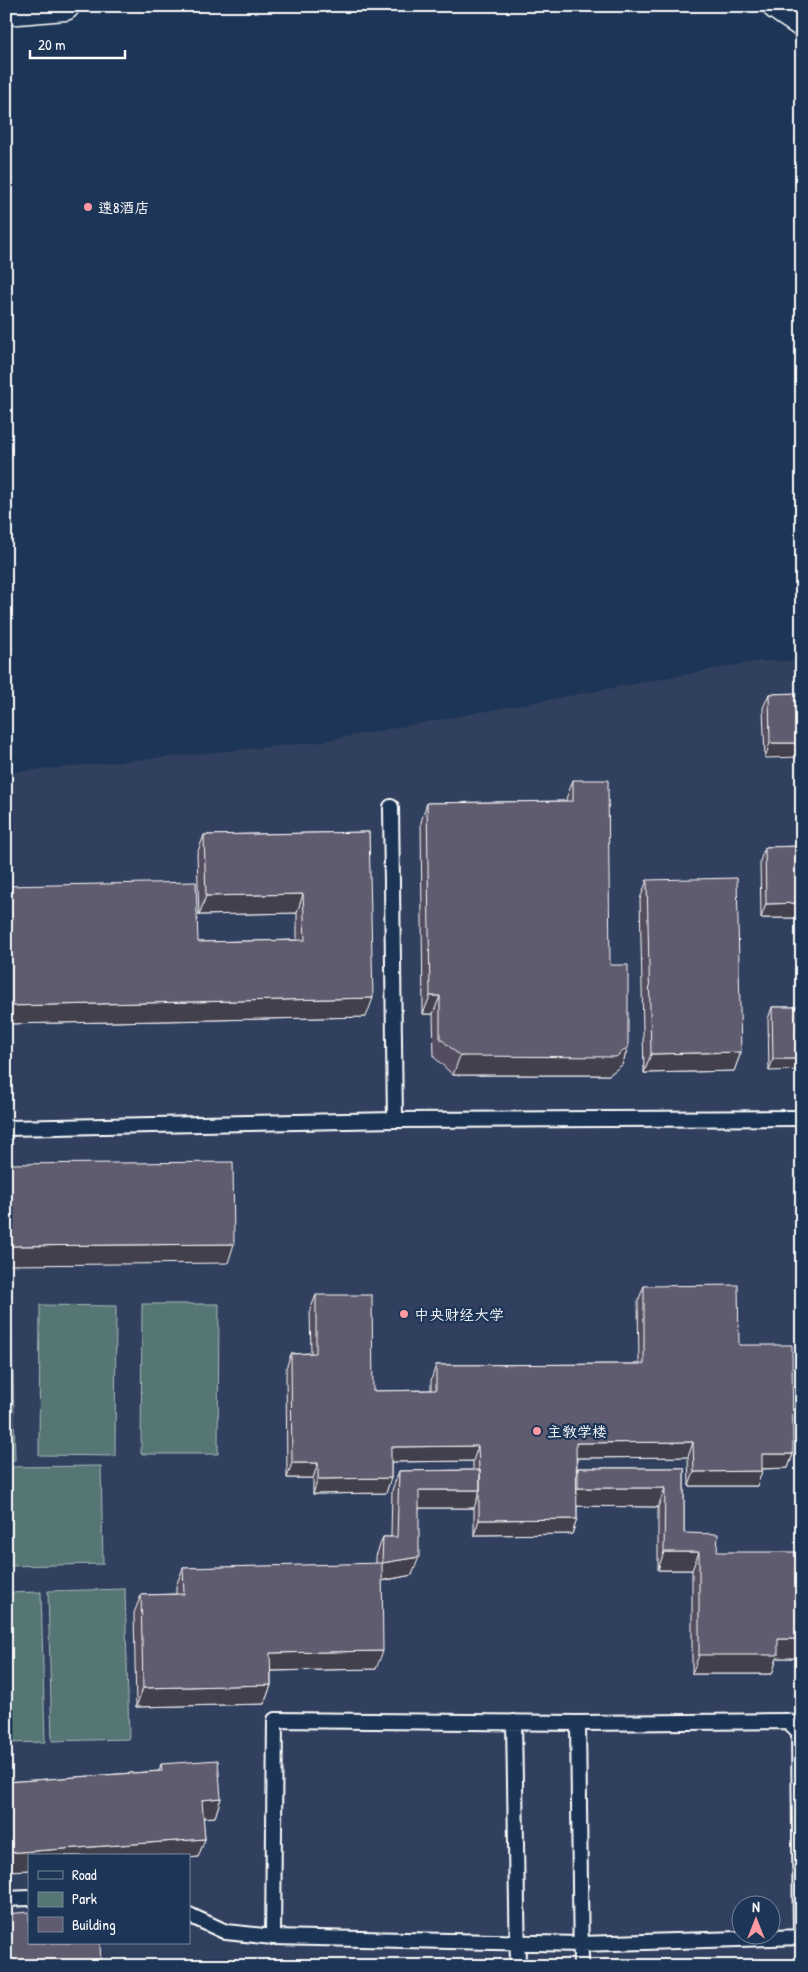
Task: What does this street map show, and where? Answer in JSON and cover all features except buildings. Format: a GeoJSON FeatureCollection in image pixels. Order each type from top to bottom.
{"type":"FeatureCollection","features":[{"type":"Feature","properties":{"kind":"street"},"geometry":{"type":"LineString","coordinates":[[6,11],[65,6]]}},
{"type":"Feature","properties":{"kind":"street"},"geometry":{"type":"LineString","coordinates":[[778,6],[802,22]]}},
{"type":"Feature","properties":{"kind":"street"},"geometry":{"type":"LineString","coordinates":[[792,6],[802,18]]}},
{"type":"Feature","properties":{"kind":"lane"},"geometry":{"type":"LineString","coordinates":[[392,807],[395,1120]]}},
{"type":"Feature","properties":{"kind":"lane"},"geometry":{"type":"LineString","coordinates":[[6,1128],[395,1120],[802,1118]]}},
{"type":"Feature","properties":{"kind":"lane"},"geometry":{"type":"LineString","coordinates":[[190,1915],[226,1932],[273,1937],[581,1944],[801,1937],[799,1732],[788,1721],[578,1723],[275,1720],[273,1937]]}},
{"type":"Feature","properties":{"kind":"lane"},"geometry":{"type":"LineString","coordinates":[[514,1722],[518,1966]]}},
{"type":"Feature","properties":{"kind":"lane"},"geometry":{"type":"LineString","coordinates":[[578,1723],[581,1966]]}},
{"type":"Feature","properties":{"kind":"lane"},"geometry":{"type":"LineString","coordinates":[[6,1899],[28,1898]]}},
{"type":"Feature","properties":{"kind":"shaded area","name":"中央财经大学"},"geometry":{"type":"Polygon","coordinates":[[[758,661],[802,661],[802,1966],[6,1966],[6,773],[318,742],[758,661]]]}},
{"type":"Feature","properties":{"kind":"green space"},"geometry":{"type":"Polygon","coordinates":[[[6,1295],[11,1295],[15,1460],[6,1460],[6,1295]]]}},
{"type":"Feature","properties":{"kind":"green space"},"geometry":{"type":"Polygon","coordinates":[[[142,1304],[219,1304],[218,1454],[141,1454],[142,1304]]]}},
{"type":"Feature","properties":{"kind":"green space"},"geometry":{"type":"Polygon","coordinates":[[[40,1305],[116,1306],[115,1456],[39,1455],[40,1305]]]}},
{"type":"Feature","properties":{"kind":"green space"},"geometry":{"type":"Polygon","coordinates":[[[101,1466],[103,1564],[6,1566],[6,1467],[101,1466]]]}},
{"type":"Feature","properties":{"kind":"green space"},"geometry":{"type":"Polygon","coordinates":[[[125,1589],[129,1739],[52,1741],[48,1591],[125,1589]]]}},
{"type":"Feature","properties":{"kind":"green space"},"geometry":{"type":"Polygon","coordinates":[[[41,1592],[45,1742],[6,1743],[6,1593],[41,1592]]]}},
{"type":"Feature","properties":{"kind":"place","name":"速8酒店"},"geometry":{"type":"Point","coordinates":[88,207]}},
{"type":"Feature","properties":{"kind":"place","name":"中央财经大学"},"geometry":{"type":"Point","coordinates":[404,1314]}},
{"type":"Feature","properties":{"kind":"place","name":"主教学楼"},"geometry":{"type":"Point","coordinates":[537,1431]}}]}
